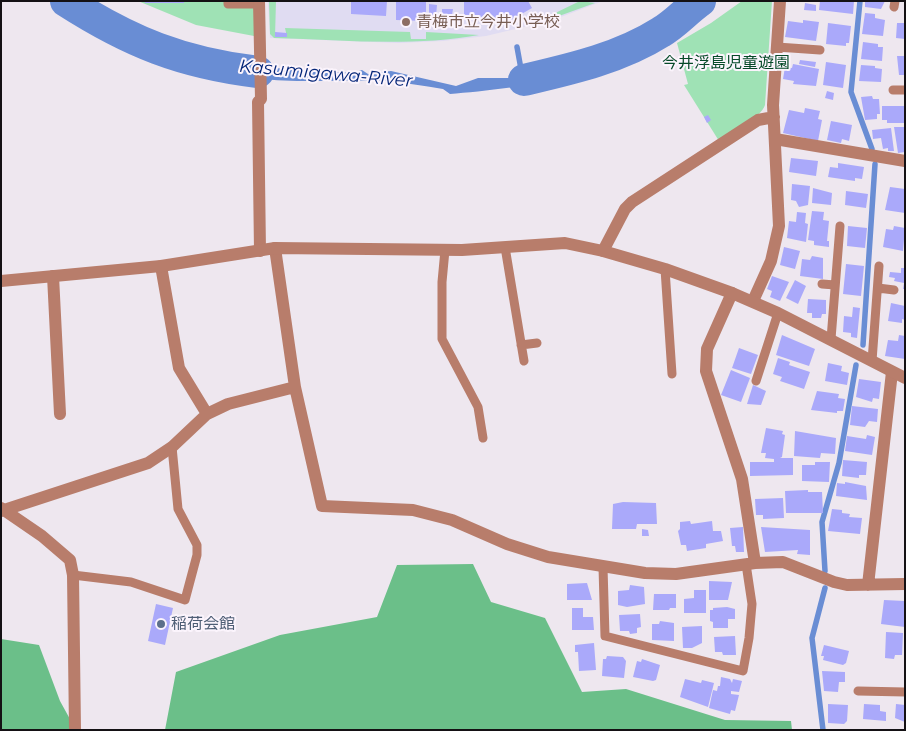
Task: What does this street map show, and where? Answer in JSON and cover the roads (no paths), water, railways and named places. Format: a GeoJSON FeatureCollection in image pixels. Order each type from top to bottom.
{"type":"FeatureCollection","features":[{"type":"Feature","properties":{"kind":"street"},"geometry":{"type":"LineString","coordinates":[[753,301],[773,256],[779,226],[774,117],[780,1]]}},
{"type":"Feature","properties":{"kind":"street"},"geometry":{"type":"LineString","coordinates":[[259,3],[262,50],[261,99],[258,102],[260,251]]}},
{"type":"Feature","properties":{"kind":"street"},"geometry":{"type":"LineString","coordinates":[[603,251],[623,213],[632,202],[758,120],[774,117]]}},
{"type":"Feature","properties":{"kind":"street"},"geometry":{"type":"LineString","coordinates":[[775,140],[905,161]]}},
{"type":"Feature","properties":{"kind":"street"},"geometry":{"type":"LineString","coordinates":[[1,281],[161,266],[275,248],[445,250],[557,243],[603,251],[665,269],[753,301],[905,378]]}},
{"type":"Feature","properties":{"kind":"street"},"geometry":{"type":"LineString","coordinates":[[275,248],[295,387],[322,506],[395,508],[427,513],[452,520],[527,552],[602,567],[645,573],[676,574],[750,563],[783,562],[834,582],[868,585],[905,584]]}},
{"type":"Feature","properties":{"kind":"street"},"geometry":{"type":"LineString","coordinates":[[161,266],[179,368],[207,414]]}},
{"type":"Feature","properties":{"kind":"street"},"geometry":{"type":"LineString","coordinates":[[53,276],[60,414]]}},
{"type":"Feature","properties":{"kind":"street"},"geometry":{"type":"LineString","coordinates":[[732,293],[707,349],[706,371],[742,479],[750,563]]}},
{"type":"Feature","properties":{"kind":"street"},"geometry":{"type":"LineString","coordinates":[[868,585],[892,372]]}},
{"type":"Feature","properties":{"kind":"street"},"geometry":{"type":"LineString","coordinates":[[2,510],[148,463],[172,447],[207,414],[228,404],[295,387]]}},
{"type":"Feature","properties":{"kind":"street"},"geometry":{"type":"LineString","coordinates":[[2,510],[42,536],[70,560],[73,575],[75,730]]}},
{"type":"Feature","properties":{"kind":"lane"},"geometry":{"type":"LineString","coordinates":[[228,1],[228,4],[259,3]]}},
{"type":"Feature","properties":{"kind":"lane"},"geometry":{"type":"LineString","coordinates":[[777,47],[820,50]]}},
{"type":"Feature","properties":{"kind":"lane"},"geometry":{"type":"LineString","coordinates":[[893,90],[905,90]]}},
{"type":"Feature","properties":{"kind":"lane"},"geometry":{"type":"LineString","coordinates":[[831,339],[840,226]]}},
{"type":"Feature","properties":{"kind":"lane"},"geometry":{"type":"LineString","coordinates":[[505,247],[524,361]]}},
{"type":"Feature","properties":{"kind":"lane"},"geometry":{"type":"LineString","coordinates":[[445,250],[442,282],[442,339],[478,407],[483,438]]}},
{"type":"Feature","properties":{"kind":"lane"},"geometry":{"type":"LineString","coordinates":[[872,361],[879,266]]}},
{"type":"Feature","properties":{"kind":"lane"},"geometry":{"type":"LineString","coordinates":[[665,269],[672,374]]}},
{"type":"Feature","properties":{"kind":"lane"},"geometry":{"type":"LineString","coordinates":[[822,284],[835,285]]}},
{"type":"Feature","properties":{"kind":"lane"},"geometry":{"type":"LineString","coordinates":[[878,288],[894,290]]}},
{"type":"Feature","properties":{"kind":"lane"},"geometry":{"type":"LineString","coordinates":[[756,381],[778,313]]}},
{"type":"Feature","properties":{"kind":"lane"},"geometry":{"type":"LineString","coordinates":[[521,345],[537,343]]}},
{"type":"Feature","properties":{"kind":"lane"},"geometry":{"type":"LineString","coordinates":[[73,575],[131,582],[185,600],[197,555],[197,545],[178,509],[172,447]]}},
{"type":"Feature","properties":{"kind":"lane"},"geometry":{"type":"LineString","coordinates":[[602,567],[605,636],[743,671],[749,638],[752,604],[750,563]]}},
{"type":"Feature","properties":{"kind":"lane"},"geometry":{"type":"LineString","coordinates":[[858,691],[905,692]]}},
{"type":"Feature","properties":{"kind":"water"},"geometry":{"type":"Polygon","coordinates":[[[685,1],[715,1],[681,23],[660,33],[678,7],[685,1]]]}},
{"type":"Feature","properties":{"kind":"water"},"geometry":{"type":"Polygon","coordinates":[[[224,63],[291,70],[350,72],[362,70],[368,74],[391,71],[456,86],[478,78],[516,78],[533,71],[541,72],[561,66],[563,70],[567,71],[527,85],[450,94],[443,89],[389,81],[299,81],[253,78],[214,66],[224,63]]]}},
{"type":"Feature","properties":{"kind":"waterway","name":"Kasumigawa-River"},"geometry":{"type":"LineString","coordinates":[[66,1],[112,28],[157,49],[205,63],[258,72]]}},
{"type":"Feature","properties":{"kind":"waterway","name":"Kasumigawa-River"},"geometry":{"type":"LineString","coordinates":[[524,80],[595,62],[629,49],[666,29],[700,1]]}},
{"type":"Feature","properties":{"kind":"waterway"},"geometry":{"type":"LineString","coordinates":[[860,1],[851,92],[872,149]]}},
{"type":"Feature","properties":{"kind":"waterway"},"geometry":{"type":"LineString","coordinates":[[517,47],[523,80]]}},
{"type":"Feature","properties":{"kind":"waterway"},"geometry":{"type":"LineString","coordinates":[[863,345],[875,164]]}},
{"type":"Feature","properties":{"kind":"waterway"},"geometry":{"type":"LineString","coordinates":[[825,571],[822,522],[839,463],[856,365]]}},
{"type":"Feature","properties":{"kind":"waterway"},"geometry":{"type":"LineString","coordinates":[[823,730],[812,638],[825,588]]}},
{"type":"Feature","properties":{"kind":"place","name":"青梅市立今井小学校"},"geometry":{"type":"Point","coordinates":[406,22]}},
{"type":"Feature","properties":{"kind":"place","name":"稲荷会館"},"geometry":{"type":"Point","coordinates":[161,624]}},
{"type":"Feature","properties":{"kind":"park label","name":"今井浮島児童遊園"},"geometry":{"type":"Point","coordinates":[726,63]}}]}
